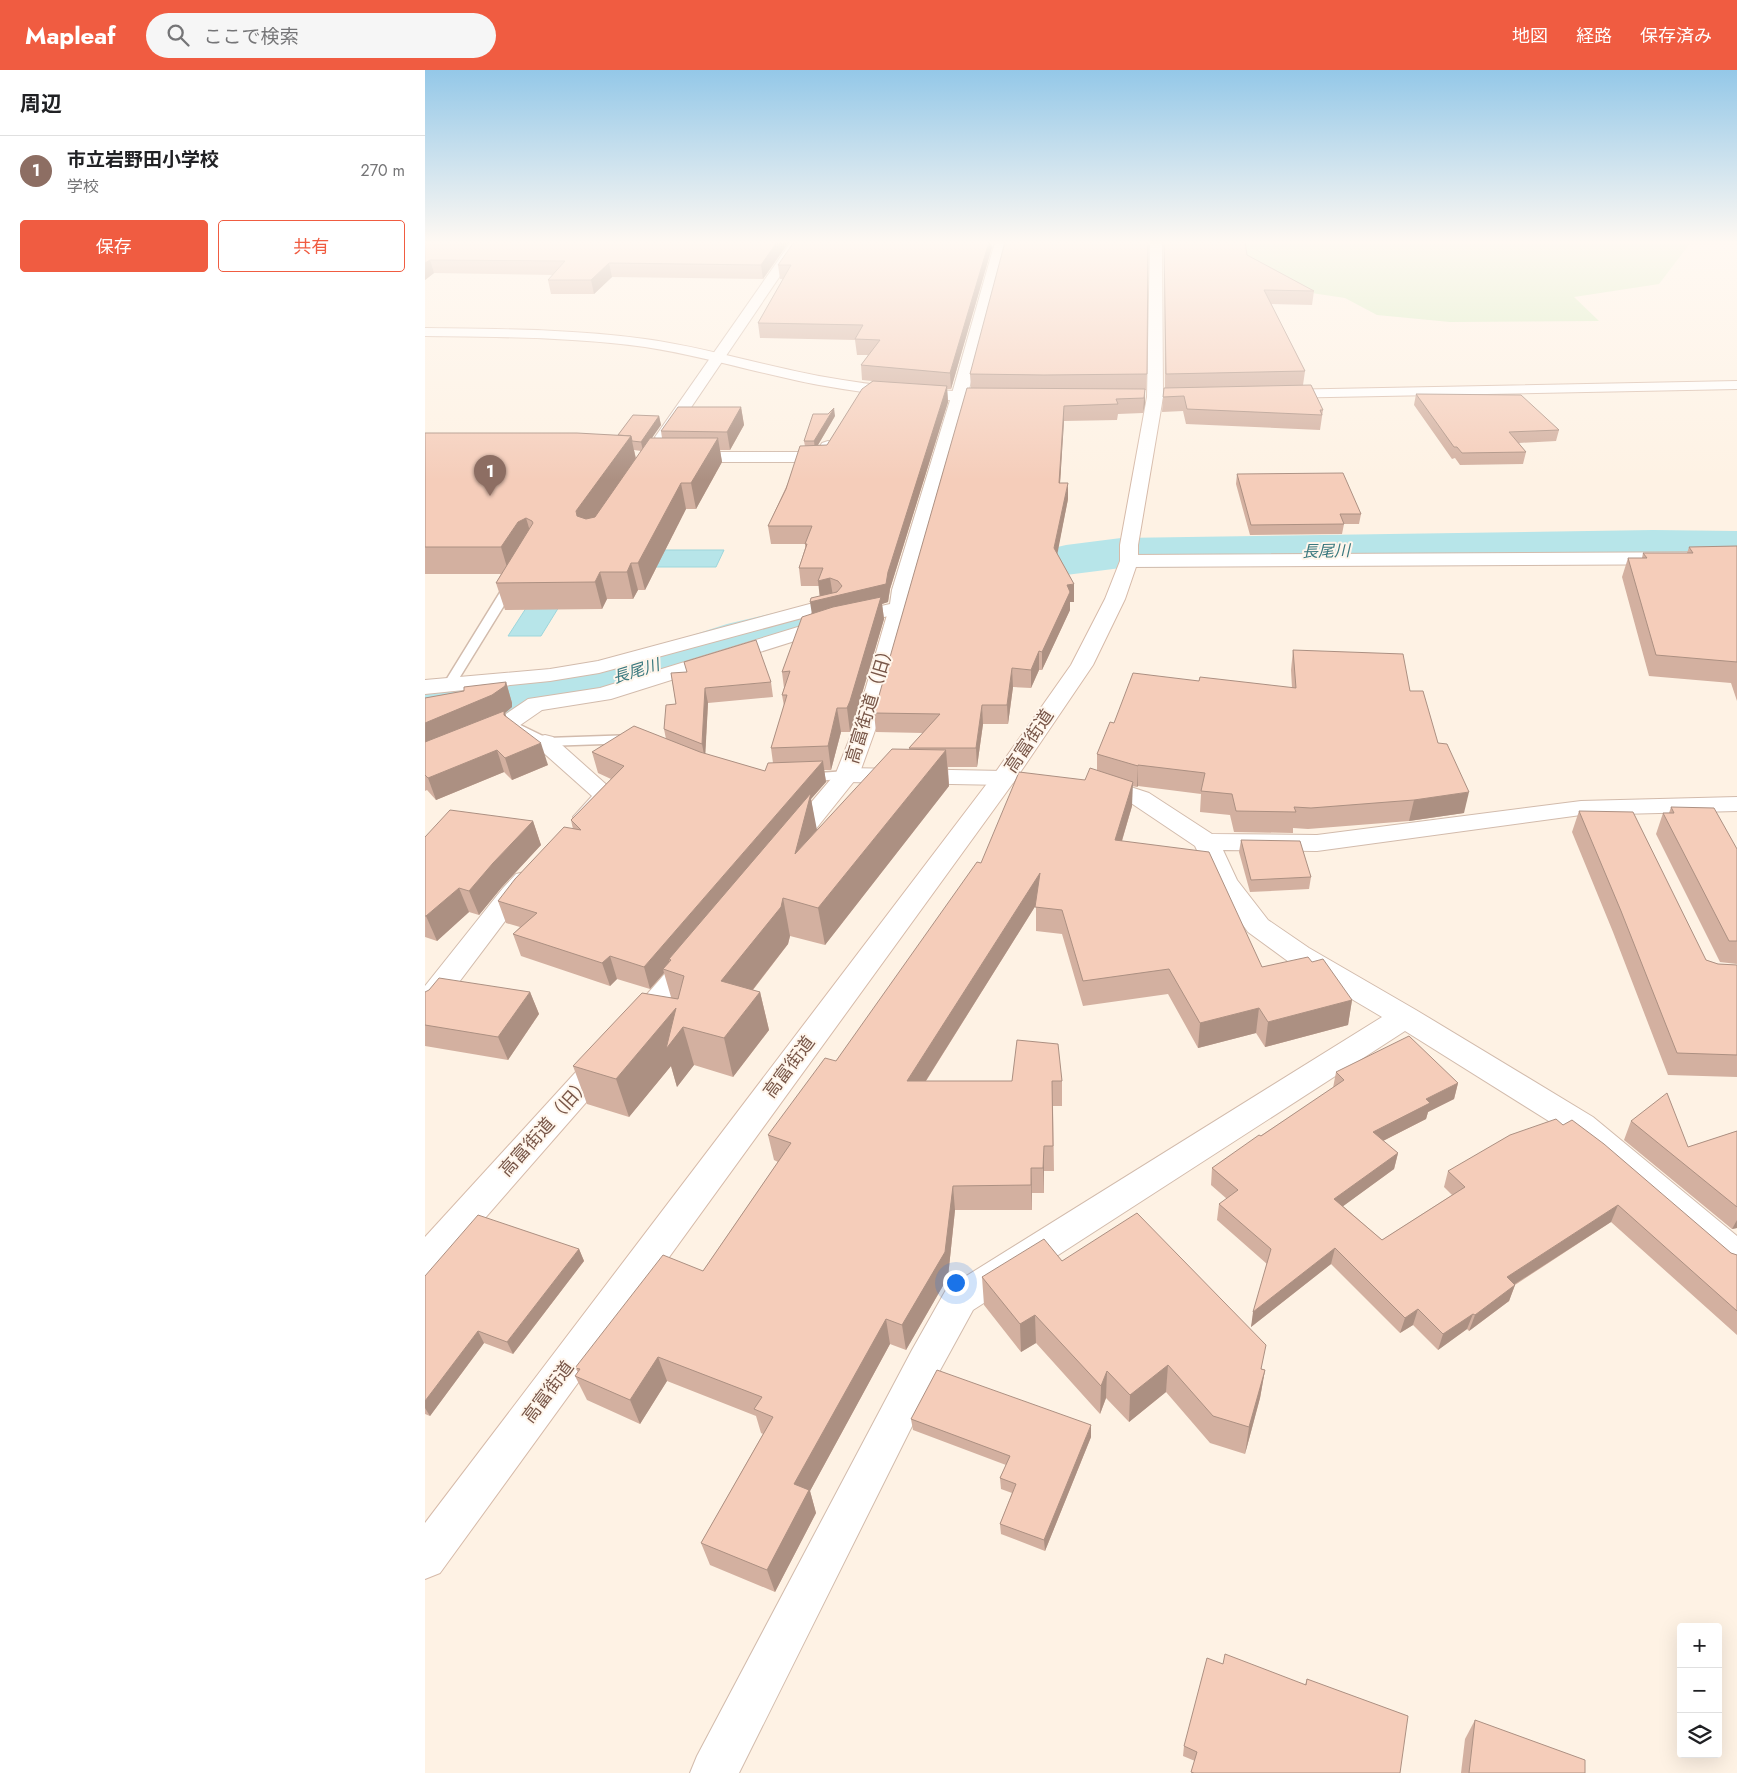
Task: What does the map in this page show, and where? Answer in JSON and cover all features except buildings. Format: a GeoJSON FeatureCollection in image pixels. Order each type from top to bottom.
{"type":"FeatureCollection","features":[{"type":"Feature","properties":{"kind":"street"},"geometry":{"type":"LineString","coordinates":[[742,321],[718,357],[662,453],[821,457],[836,433]]}},
{"type":"Feature","properties":{"kind":"street","name":"高富街道（旧）"},"geometry":{"type":"LineString","coordinates":[[771,867],[847,776],[866,725],[979,321]]}},
{"type":"Feature","properties":{"kind":"street","name":"高富街道"},"geometry":{"type":"LineString","coordinates":[[425,1558],[1016,775],[1081,665],[1115,599],[1129,553],[1155,397],[1155,321]]}},
{"type":"Feature","properties":{"kind":"street"},"geometry":{"type":"LineString","coordinates":[[425,332],[547,334],[604,338],[674,348],[793,375],[873,390],[959,397],[1018,397]]}},
{"type":"Feature","properties":{"kind":"street"},"geometry":{"type":"LineString","coordinates":[[1264,395],[1737,385]]}},
{"type":"Feature","properties":{"kind":"street"},"geometry":{"type":"LineString","coordinates":[[856,400],[873,390]]}},
{"type":"Feature","properties":{"kind":"street"},"geometry":{"type":"LineString","coordinates":[[1129,553],[1737,558]]}},
{"type":"Feature","properties":{"kind":"street"},"geometry":{"type":"LineString","coordinates":[[425,758],[508,722],[543,690],[599,667],[657,664],[831,622],[901,599]]}},
{"type":"Feature","properties":{"kind":"street"},"geometry":{"type":"LineString","coordinates":[[425,687],[449,685],[603,694],[657,664],[844,601],[901,599]]}},
{"type":"Feature","properties":{"kind":"street"},"geometry":{"type":"LineString","coordinates":[[545,742],[606,796],[573,831]]}},
{"type":"Feature","properties":{"kind":"street"},"geometry":{"type":"LineString","coordinates":[[847,776],[1016,775]]}},
{"type":"Feature","properties":{"kind":"street"},"geometry":{"type":"LineString","coordinates":[[1073,779],[1091,782],[1140,798],[1206,842],[1225,882],[1258,926],[1299,955],[1405,1017],[1582,1126],[1737,1257]]}},
{"type":"Feature","properties":{"kind":"street"},"geometry":{"type":"LineString","coordinates":[[1206,842],[1317,843],[1581,808],[1737,804]]}},
{"type":"Feature","properties":{"kind":"street"},"geometry":{"type":"LineString","coordinates":[[1628,806],[1641,833]]}},
{"type":"Feature","properties":{"kind":"street"},"geometry":{"type":"LineString","coordinates":[[429,993],[512,894],[539,866]]}},
{"type":"Feature","properties":{"kind":"street","name":"高富街道（旧）"},"geometry":{"type":"LineString","coordinates":[[425,1260],[650,1011],[707,943]]}},
{"type":"Feature","properties":{"kind":"street"},"geometry":{"type":"LineString","coordinates":[[714,1773],[925,1362],[960,1299],[1405,1017]]}},
{"type":"Feature","properties":{"kind":"lane"},"geometry":{"type":"LineString","coordinates":[[449,685],[517,575]]}},
{"type":"Feature","properties":{"kind":"lane"},"geometry":{"type":"LineString","coordinates":[[508,722],[545,742],[637,739],[646,742]]}},
{"type":"Feature","properties":{"kind":"lane"},"geometry":{"type":"LineString","coordinates":[[793,779],[847,776]]}},
{"type":"Feature","properties":{"kind":"green space"},"geometry":{"type":"Polygon","coordinates":[[[1445,321],[1528,321],[1450,322],[1445,321]]]}},
{"type":"Feature","properties":{"kind":"water"},"geometry":{"type":"Polygon","coordinates":[[[622,550],[724,550],[716,567],[613,567],[622,550]]]}},
{"type":"Feature","properties":{"kind":"water"},"geometry":{"type":"Polygon","coordinates":[[[530,602],[562,602],[541,636],[508,636],[530,602]]]}},
{"type":"Feature","properties":{"kind":"waterway","name":"長尾川"},"geometry":{"type":"LineString","coordinates":[[964,584],[1066,560],[1121,553],[1653,545],[1737,546]]}},
{"type":"Feature","properties":{"kind":"waterway","name":"長尾川"},"geometry":{"type":"LineString","coordinates":[[425,704],[512,696],[614,679],[746,636],[841,613]]}},
{"type":"Feature","properties":{"kind":"place","name":"市立岩野田小学校"},"geometry":{"type":"Point","coordinates":[490,496]}}]}
